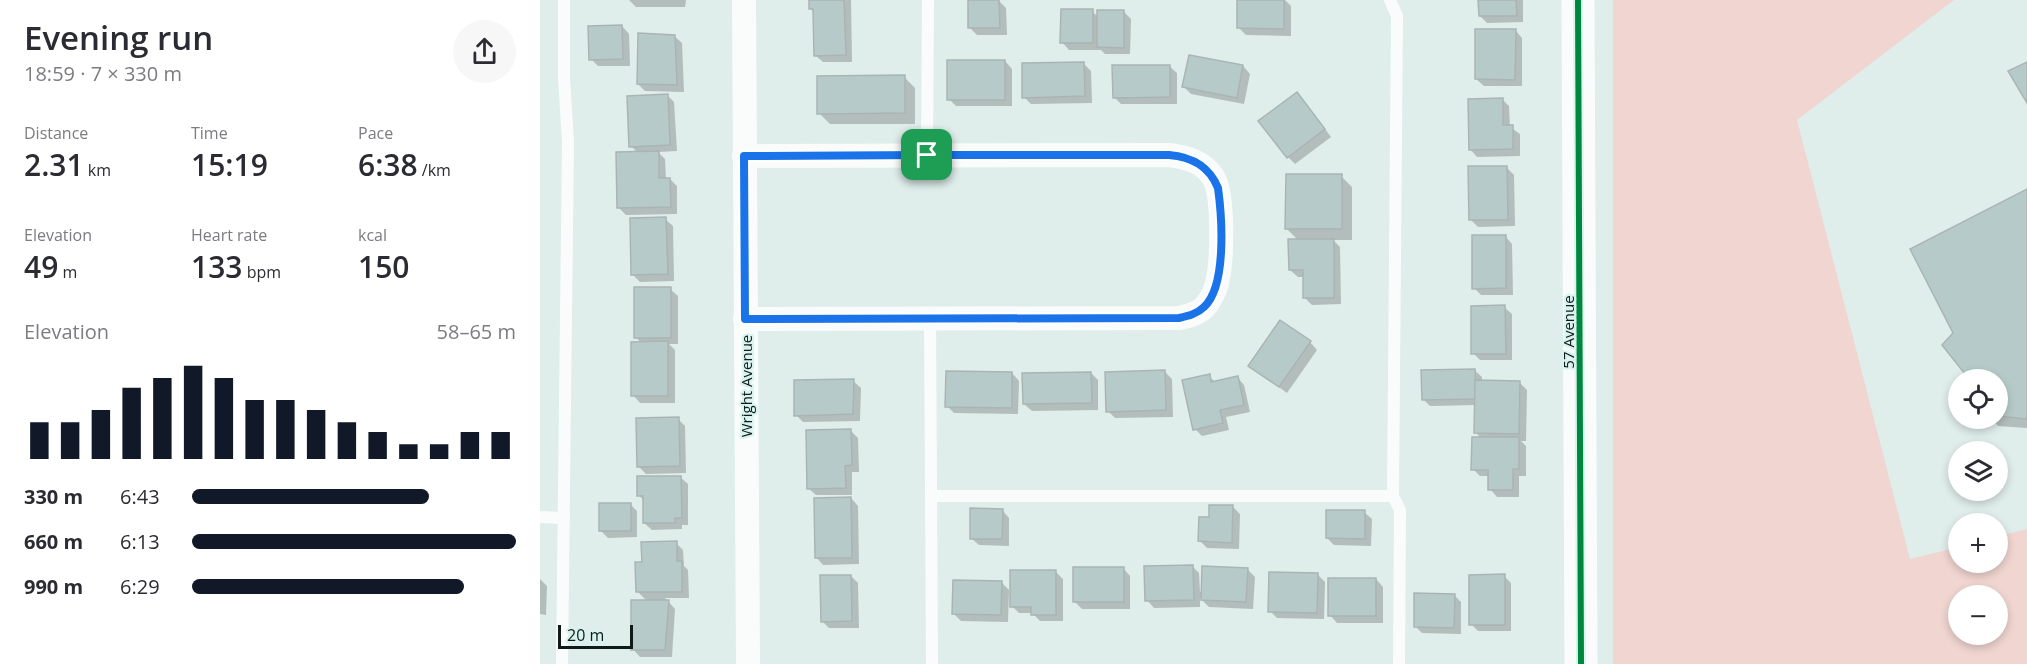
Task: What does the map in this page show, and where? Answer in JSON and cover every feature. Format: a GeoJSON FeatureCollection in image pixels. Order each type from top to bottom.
{"type":"FeatureCollection","features":[{"type":"Feature","properties":{"kind":"street","name":"Wright Avenue"},"geometry":{"type":"LineString","coordinates":[[744,0],[748,664]]}},
{"type":"Feature","properties":{"kind":"street","name":"57 Avenue"},"geometry":{"type":"LineString","coordinates":[[1578,0],[1581,664]]}},
{"type":"Feature","properties":{"kind":"street"},"geometry":{"type":"LineString","coordinates":[[744,156],[1183,156],[1195,161],[1214,177],[1220,200],[1218,280],[1206,306],[1190,316],[1179,318],[745,319]]}},
{"type":"Feature","properties":{"kind":"lane"},"geometry":{"type":"LineString","coordinates":[[562,664],[568,142],[564,79],[564,0]]}},
{"type":"Feature","properties":{"kind":"lane"},"geometry":{"type":"LineString","coordinates":[[927,155],[928,0]]}},
{"type":"Feature","properties":{"kind":"lane"},"geometry":{"type":"LineString","coordinates":[[1390,0],[1398,16],[1393,496],[1400,510],[1399,664]]}},
{"type":"Feature","properties":{"kind":"lane"},"geometry":{"type":"LineString","coordinates":[[930,318],[933,496],[932,664]]}},
{"type":"Feature","properties":{"kind":"lane"},"geometry":{"type":"LineString","coordinates":[[933,496],[1393,496]]}},
{"type":"Feature","properties":{"kind":"lane"},"geometry":{"type":"LineString","coordinates":[[540,518],[564,518]]}},
{"type":"Feature","properties":{"kind":"shaded area"},"geometry":{"type":"Polygon","coordinates":[[[1613,0],[1954,0],[1797,120],[1910,559],[1948,550],[1948,573],[2008,573],[2008,534],[2027,529],[2027,664],[1613,664],[1613,0]]]}},
{"type":"Feature","properties":{"kind":"building"},"geometry":{"type":"Polygon","coordinates":[[[809,0],[844,0],[846,55],[814,56],[813,9],[809,9],[809,0]]]}},
{"type":"Feature","properties":{"kind":"building"},"geometry":{"type":"Polygon","coordinates":[[[968,0],[999,0],[1000,28],[968,28],[968,0]]]}},
{"type":"Feature","properties":{"kind":"building"},"geometry":{"type":"Polygon","coordinates":[[[1237,0],[1284,0],[1284,29],[1237,28],[1237,0]]]}},
{"type":"Feature","properties":{"kind":"building"},"geometry":{"type":"Polygon","coordinates":[[[1478,0],[1516,0],[1517,16],[1479,16],[1478,0]]]}},
{"type":"Feature","properties":{"kind":"building"},"geometry":{"type":"Polygon","coordinates":[[[1061,9],[1093,9],[1093,43],[1060,43],[1061,9]]]}},
{"type":"Feature","properties":{"kind":"building"},"geometry":{"type":"Polygon","coordinates":[[[1097,10],[1124,10],[1124,48],[1097,47],[1097,10]]]}},
{"type":"Feature","properties":{"kind":"building"},"geometry":{"type":"Polygon","coordinates":[[[622,25],[623,59],[589,60],[588,26],[622,25]]]}},
{"type":"Feature","properties":{"kind":"building"},"geometry":{"type":"Polygon","coordinates":[[[1475,29],[1516,29],[1515,80],[1475,79],[1475,29]]]}},
{"type":"Feature","properties":{"kind":"building"},"geometry":{"type":"Polygon","coordinates":[[[638,33],[675,35],[677,85],[637,84],[638,33]]]}},
{"type":"Feature","properties":{"kind":"building"},"geometry":{"type":"Polygon","coordinates":[[[1189,55],[1243,65],[1237,98],[1182,87],[1189,55]]]}},
{"type":"Feature","properties":{"kind":"building"},"geometry":{"type":"Polygon","coordinates":[[[947,60],[1005,60],[1005,100],[947,100],[947,60]]]}},
{"type":"Feature","properties":{"kind":"building"},"geometry":{"type":"Polygon","coordinates":[[[1084,62],[1085,96],[1022,98],[1022,63],[1084,62]]]}},
{"type":"Feature","properties":{"kind":"building"},"geometry":{"type":"Polygon","coordinates":[[[2027,62],[2027,103],[2008,71],[2027,62]]]}},
{"type":"Feature","properties":{"kind":"building"},"geometry":{"type":"Polygon","coordinates":[[[1112,65],[1170,65],[1170,97],[1113,98],[1112,65]]]}},
{"type":"Feature","properties":{"kind":"building"},"geometry":{"type":"Polygon","coordinates":[[[905,75],[905,113],[817,114],[817,76],[905,75]]]}},
{"type":"Feature","properties":{"kind":"building"},"geometry":{"type":"Polygon","coordinates":[[[1297,92],[1325,129],[1287,158],[1258,121],[1297,92]]]}},
{"type":"Feature","properties":{"kind":"building"},"geometry":{"type":"Polygon","coordinates":[[[668,94],[670,145],[629,147],[627,96],[668,94]]]}},
{"type":"Feature","properties":{"kind":"building"},"geometry":{"type":"Polygon","coordinates":[[[1503,98],[1503,125],[1513,125],[1513,149],[1469,150],[1468,99],[1503,98]]]}},
{"type":"Feature","properties":{"kind":"building"},"geometry":{"type":"Polygon","coordinates":[[[659,151],[659,178],[670,178],[671,207],[617,208],[616,152],[659,151]]]}},
{"type":"Feature","properties":{"kind":"building"},"geometry":{"type":"Polygon","coordinates":[[[1468,166],[1507,166],[1508,220],[1469,220],[1468,166]]]}},
{"type":"Feature","properties":{"kind":"building"},"geometry":{"type":"Polygon","coordinates":[[[1286,174],[1342,174],[1342,229],[1285,229],[1286,174]]]}},
{"type":"Feature","properties":{"kind":"building"},"geometry":{"type":"Polygon","coordinates":[[[2027,189],[2027,419],[2008,417],[2008,369],[1961,369],[1942,345],[1953,333],[1910,249],[2027,189]]]}},
{"type":"Feature","properties":{"kind":"building"},"geometry":{"type":"Polygon","coordinates":[[[666,217],[668,274],[631,275],[630,218],[666,217]]]}},
{"type":"Feature","properties":{"kind":"building"},"geometry":{"type":"Polygon","coordinates":[[[1472,235],[1506,235],[1506,288],[1472,289],[1472,235]]]}},
{"type":"Feature","properties":{"kind":"building"},"geometry":{"type":"Polygon","coordinates":[[[1288,239],[1334,239],[1334,298],[1303,298],[1303,270],[1289,270],[1288,239]]]}},
{"type":"Feature","properties":{"kind":"building"},"geometry":{"type":"Polygon","coordinates":[[[634,287],[671,287],[671,338],[634,338],[634,287]]]}},
{"type":"Feature","properties":{"kind":"building"},"geometry":{"type":"Polygon","coordinates":[[[1505,305],[1506,354],[1471,354],[1471,306],[1505,305]]]}},
{"type":"Feature","properties":{"kind":"building"},"geometry":{"type":"Polygon","coordinates":[[[1280,320],[1311,341],[1279,387],[1248,366],[1280,320]]]}},
{"type":"Feature","properties":{"kind":"building"},"geometry":{"type":"Polygon","coordinates":[[[668,341],[668,396],[631,396],[631,342],[668,341]]]}},
{"type":"Feature","properties":{"kind":"building"},"geometry":{"type":"Polygon","coordinates":[[[1475,369],[1476,399],[1422,400],[1421,370],[1475,369]]]}},
{"type":"Feature","properties":{"kind":"building"},"geometry":{"type":"Polygon","coordinates":[[[1165,370],[1166,410],[1106,412],[1105,372],[1165,370]]]}},
{"type":"Feature","properties":{"kind":"building"},"geometry":{"type":"Polygon","coordinates":[[[946,371],[1012,372],[1012,408],[945,407],[946,371]]]}},
{"type":"Feature","properties":{"kind":"building"},"geometry":{"type":"Polygon","coordinates":[[[1091,372],[1092,403],[1023,404],[1022,373],[1091,372]]]}},
{"type":"Feature","properties":{"kind":"building"},"geometry":{"type":"Polygon","coordinates":[[[1210,374],[1211,382],[1238,376],[1244,405],[1220,410],[1223,423],[1193,430],[1182,380],[1210,374]]]}},
{"type":"Feature","properties":{"kind":"building"},"geometry":{"type":"Polygon","coordinates":[[[854,379],[853,414],[794,416],[794,380],[854,379]]]}},
{"type":"Feature","properties":{"kind":"building"},"geometry":{"type":"Polygon","coordinates":[[[1475,380],[1520,381],[1519,434],[1474,433],[1475,380]]]}},
{"type":"Feature","properties":{"kind":"building"},"geometry":{"type":"Polygon","coordinates":[[[679,417],[680,466],[637,467],[636,418],[679,417]]]}},
{"type":"Feature","properties":{"kind":"building"},"geometry":{"type":"Polygon","coordinates":[[[851,429],[852,465],[845,466],[846,488],[807,489],[806,430],[851,429]]]}},
{"type":"Feature","properties":{"kind":"building"},"geometry":{"type":"Polygon","coordinates":[[[1472,437],[1519,437],[1519,469],[1513,469],[1513,490],[1488,490],[1488,470],[1471,470],[1472,437]]]}},
{"type":"Feature","properties":{"kind":"building"},"geometry":{"type":"Polygon","coordinates":[[[637,476],[681,476],[682,518],[675,518],[675,523],[643,523],[643,496],[637,496],[637,476]]]}},
{"type":"Feature","properties":{"kind":"building"},"geometry":{"type":"Polygon","coordinates":[[[851,497],[852,558],[815,558],[814,498],[851,497]]]}},
{"type":"Feature","properties":{"kind":"building"},"geometry":{"type":"Polygon","coordinates":[[[599,503],[631,503],[631,531],[599,531],[599,503]]]}},
{"type":"Feature","properties":{"kind":"building"},"geometry":{"type":"Polygon","coordinates":[[[1209,505],[1233,505],[1232,543],[1198,541],[1199,517],[1209,517],[1209,505]]]}},
{"type":"Feature","properties":{"kind":"building"},"geometry":{"type":"Polygon","coordinates":[[[970,508],[1003,509],[1002,539],[970,539],[970,508]]]}},
{"type":"Feature","properties":{"kind":"building"},"geometry":{"type":"Polygon","coordinates":[[[1326,510],[1365,510],[1365,539],[1326,538],[1326,510]]]}},
{"type":"Feature","properties":{"kind":"building"},"geometry":{"type":"Polygon","coordinates":[[[677,541],[677,561],[682,561],[682,592],[636,592],[635,562],[642,562],[641,542],[677,541]]]}},
{"type":"Feature","properties":{"kind":"building"},"geometry":{"type":"Polygon","coordinates":[[[1193,565],[1194,600],[1145,601],[1144,566],[1193,565]]]}},
{"type":"Feature","properties":{"kind":"building"},"geometry":{"type":"Polygon","coordinates":[[[1202,566],[1248,568],[1246,602],[1201,600],[1202,566]]]}},
{"type":"Feature","properties":{"kind":"building"},"geometry":{"type":"Polygon","coordinates":[[[1073,567],[1124,567],[1124,602],[1073,602],[1073,567]]]}},
{"type":"Feature","properties":{"kind":"building"},"geometry":{"type":"Polygon","coordinates":[[[1010,570],[1056,570],[1056,615],[1031,615],[1031,607],[1010,607],[1010,570]]]}},
{"type":"Feature","properties":{"kind":"building"},"geometry":{"type":"Polygon","coordinates":[[[1269,572],[1318,573],[1317,613],[1268,612],[1269,572]]]}},
{"type":"Feature","properties":{"kind":"building"},"geometry":{"type":"Polygon","coordinates":[[[1505,574],[1505,625],[1469,625],[1469,575],[1505,574]]]}},
{"type":"Feature","properties":{"kind":"building"},"geometry":{"type":"Polygon","coordinates":[[[820,575],[851,575],[852,621],[821,622],[820,575]]]}},
{"type":"Feature","properties":{"kind":"building"},"geometry":{"type":"Polygon","coordinates":[[[1328,578],[1376,578],[1376,616],[1328,616],[1328,578]]]}},
{"type":"Feature","properties":{"kind":"building"},"geometry":{"type":"Polygon","coordinates":[[[953,580],[1002,581],[1001,615],[952,614],[953,580]]]}},
{"type":"Feature","properties":{"kind":"building"},"geometry":{"type":"Polygon","coordinates":[[[1414,593],[1455,594],[1454,628],[1414,627],[1414,593]]]}},
{"type":"Feature","properties":{"kind":"building"},"geometry":{"type":"Polygon","coordinates":[[[631,600],[669,600],[665,650],[631,650],[631,600]]]}},
{"type":"Feature","properties":{"kind":"cycle path"},"geometry":{"type":"LineString","coordinates":[[1578,0],[1581,664]]}},
{"type":"Feature","properties":{"kind":"cycle path"},"geometry":{"type":"LineString","coordinates":[[744,156],[1169,155],[1199,164],[1213,177],[1219,197],[1221,226],[1219,269],[1214,292],[1202,310],[1179,318],[745,319]]}},
{"type":"Feature","properties":{"kind":"route"},"geometry":{"type":"LineString","coordinates":[[927,155],[1169,155],[1183,156],[1195,161],[1214,177],[1220,200],[1220,269],[1216,288],[1206,306],[1190,316],[1179,318],[745,319],[744,156],[927,155]]}}]}
